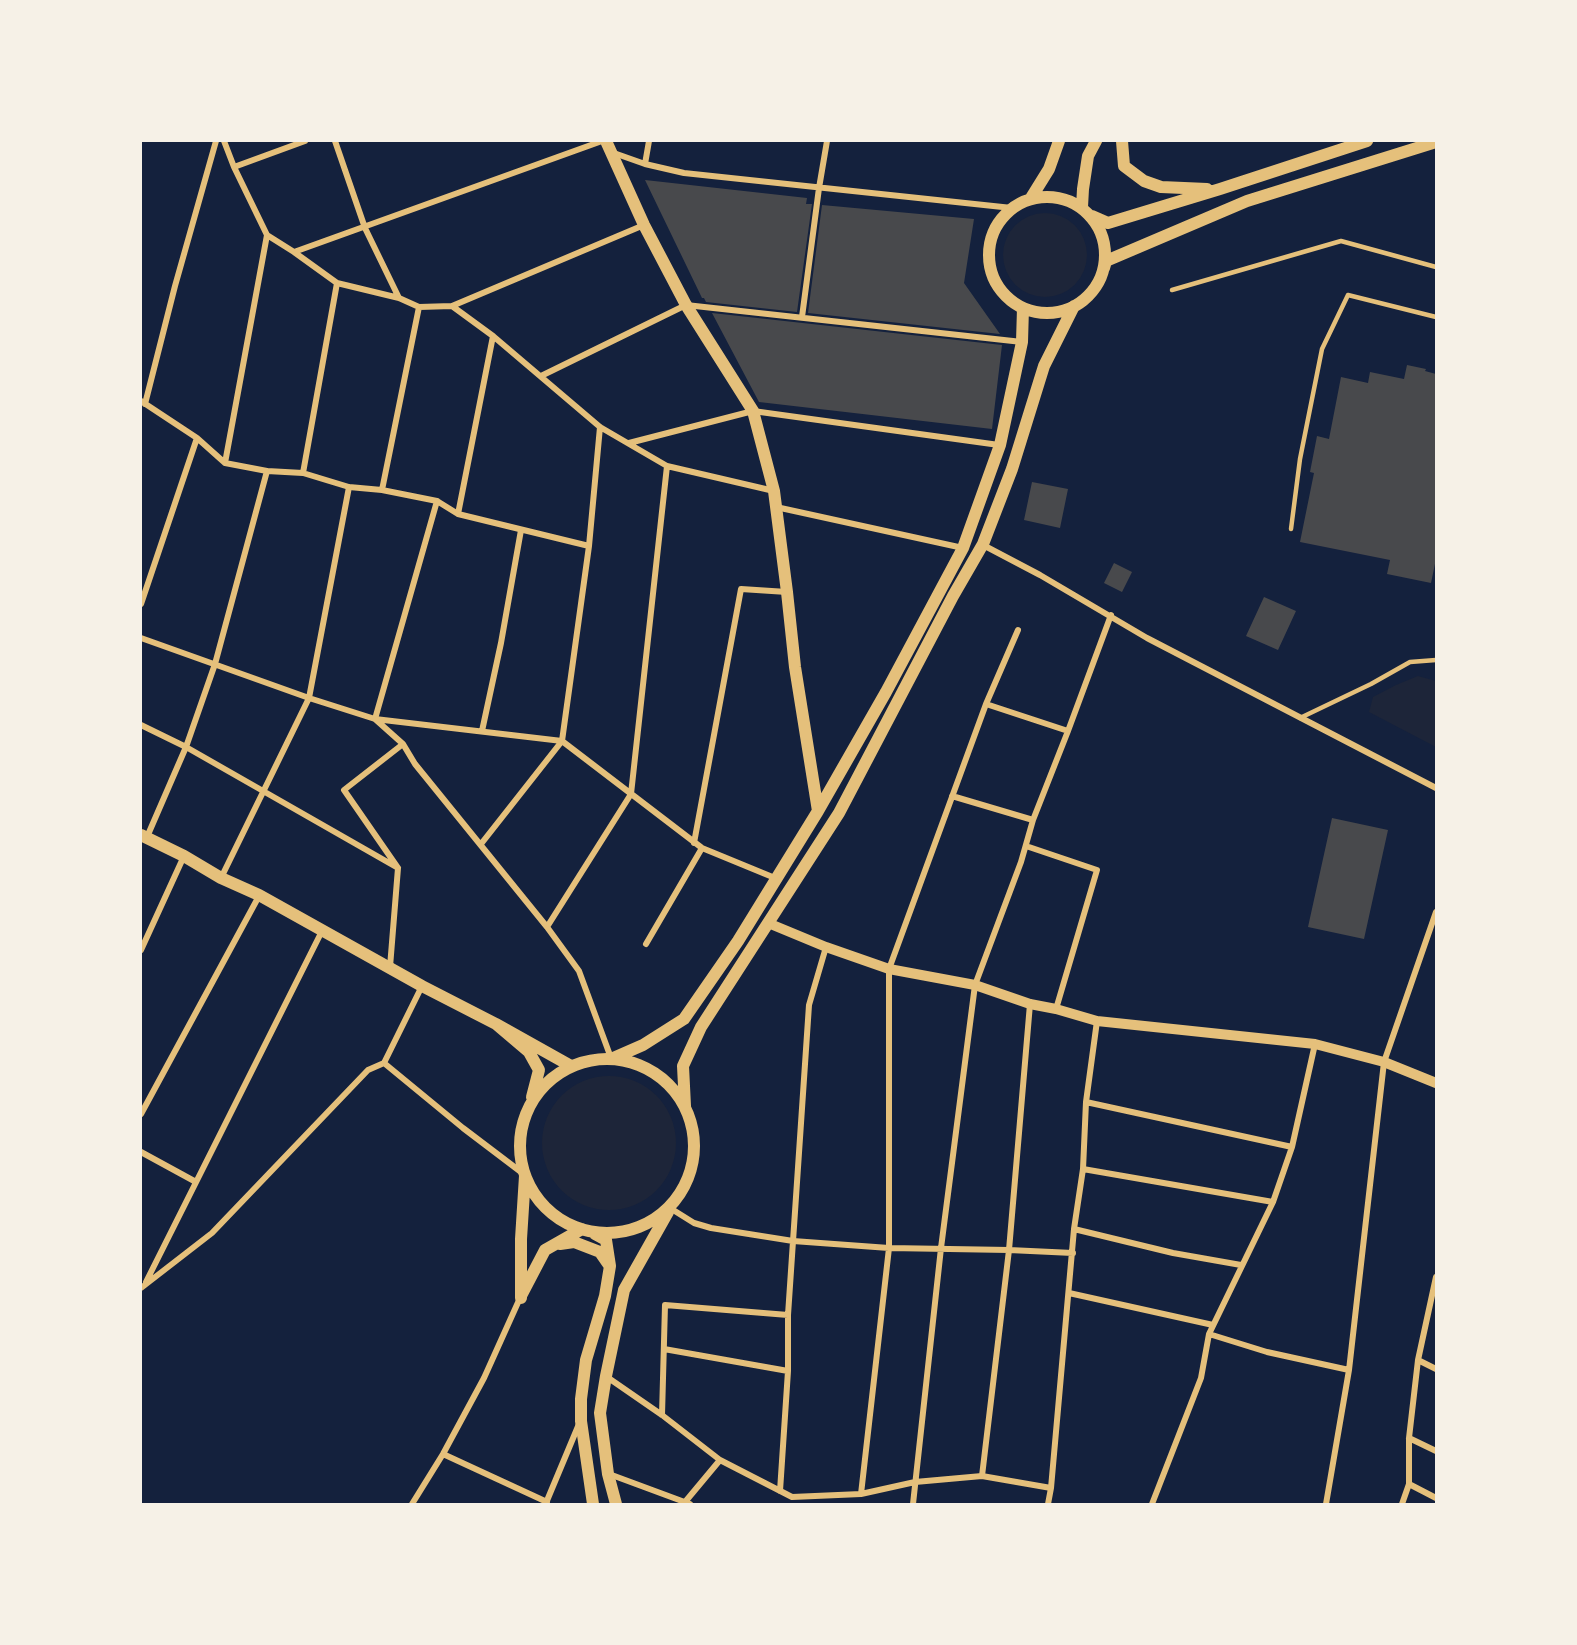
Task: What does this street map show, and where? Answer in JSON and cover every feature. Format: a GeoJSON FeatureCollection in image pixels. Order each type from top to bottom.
{"type":"FeatureCollection","features":[{"type":"Feature","properties":{"kind":"main road"},"geometry":{"type":"LineString","coordinates":[[1031,198],[1049,169],[1059,141]]}},
{"type":"Feature","properties":{"kind":"main road"},"geometry":{"type":"LineString","coordinates":[[1096,141],[1088,156],[1083,189],[1086,211],[1100,230],[1106,249],[1104,268]]}},
{"type":"Feature","properties":{"kind":"main road"},"geometry":{"type":"LineString","coordinates":[[1122,141],[1124,166],[1144,181],[1161,188],[1220,189]]}},
{"type":"Feature","properties":{"kind":"main road"},"geometry":{"type":"LineString","coordinates":[[1367,141],[1107,223],[1066,199],[1049,196],[1031,198],[1012,208],[999,221],[991,237],[989,255],[992,273],[1000,289],[1023,308],[1044,313],[1059,311],[1074,306],[1093,290],[1100,280],[1106,261],[1247,201],[1436,142]]}},
{"type":"Feature","properties":{"kind":"main road"},"geometry":{"type":"LineString","coordinates":[[606,144],[644,225],[686,305],[753,411],[774,491],[795,666],[818,811]]}},
{"type":"Feature","properties":{"kind":"main road"},"geometry":{"type":"LineString","coordinates":[[685,1106],[683,1066],[701,1027],[839,813],[952,596],[982,544],[1012,469],[1044,366],[1074,306]]}},
{"type":"Feature","properties":{"kind":"main road"},"geometry":{"type":"LineString","coordinates":[[611,1059],[643,1046],[684,1018],[738,941],[818,811],[886,692],[963,548],[1000,445],[1022,342],[1023,308]]}},
{"type":"Feature","properties":{"kind":"main road"},"geometry":{"type":"LineString","coordinates":[[144,837],[184,856],[221,878],[259,895],[572,1066]]}},
{"type":"Feature","properties":{"kind":"main road"},"geometry":{"type":"LineString","coordinates":[[496,1024],[529,1052],[539,1070],[522,1124],[520,1143],[521,1162],[536,1197],[549,1211],[565,1222],[606,1240],[610,1266],[605,1296],[586,1360],[581,1399],[581,1421],[593,1504]]}},
{"type":"Feature","properties":{"kind":"main road"},"geometry":{"type":"LineString","coordinates":[[529,1107],[547,1083],[572,1066],[591,1060],[611,1059],[629,1061],[662,1078],[675,1091],[691,1120],[695,1151],[693,1166],[684,1187],[624,1290],[606,1376],[600,1413],[608,1474],[616,1504]]}},
{"type":"Feature","properties":{"kind":"main road"},"geometry":{"type":"LineString","coordinates":[[520,1298],[525,1175]]}},
{"type":"Feature","properties":{"kind":"main road"},"geometry":{"type":"LineString","coordinates":[[520,1298],[545,1250],[587,1230],[616,1233],[628,1230],[651,1221],[670,1208]]}},
{"type":"Feature","properties":{"kind":"main road"},"geometry":{"type":"LineString","coordinates":[[545,1250],[574,1242],[600,1252],[610,1266]]}},
{"type":"Feature","properties":{"kind":"street"},"geometry":{"type":"LineString","coordinates":[[216,141],[143,402],[197,438],[225,463],[267,471],[303,473],[348,487],[382,490],[437,501],[458,514],[589,546]]}},
{"type":"Feature","properties":{"kind":"street"},"geometry":{"type":"LineString","coordinates":[[224,141],[267,235],[337,283],[399,298],[418,307],[452,306],[644,225]]}},
{"type":"Feature","properties":{"kind":"street"},"geometry":{"type":"LineString","coordinates":[[234,167],[305,141]]}},
{"type":"Feature","properties":{"kind":"street"},"geometry":{"type":"LineString","coordinates":[[335,141],[365,228],[399,298]]}},
{"type":"Feature","properties":{"kind":"street"},"geometry":{"type":"LineString","coordinates":[[645,164],[649,141]]}},
{"type":"Feature","properties":{"kind":"street"},"geometry":{"type":"LineString","coordinates":[[802,317],[827,141]]}},
{"type":"Feature","properties":{"kind":"street"},"geometry":{"type":"LineString","coordinates":[[294,252],[606,144],[645,164],[684,173],[1012,208]]}},
{"type":"Feature","properties":{"kind":"street"},"geometry":{"type":"LineString","coordinates":[[225,463],[267,235]]}},
{"type":"Feature","properties":{"kind":"street"},"geometry":{"type":"LineString","coordinates":[[303,473],[337,283]]}},
{"type":"Feature","properties":{"kind":"street"},"geometry":{"type":"LineString","coordinates":[[541,376],[686,305],[1022,342]]}},
{"type":"Feature","properties":{"kind":"street"},"geometry":{"type":"LineString","coordinates":[[452,306],[493,336],[600,427],[667,465],[774,491]]}},
{"type":"Feature","properties":{"kind":"street"},"geometry":{"type":"LineString","coordinates":[[382,490],[418,307]]}},
{"type":"Feature","properties":{"kind":"street"},"geometry":{"type":"LineString","coordinates":[[458,514],[493,336]]}},
{"type":"Feature","properties":{"kind":"street"},"geometry":{"type":"LineString","coordinates":[[628,443],[753,411],[1000,445]]}},
{"type":"Feature","properties":{"kind":"street"},"geometry":{"type":"LineString","coordinates":[[481,844],[562,741],[589,546],[600,427]]}},
{"type":"Feature","properties":{"kind":"street"},"geometry":{"type":"LineString","coordinates":[[141,604],[197,438]]}},
{"type":"Feature","properties":{"kind":"street"},"geometry":{"type":"LineString","coordinates":[[547,927],[631,794],[667,465]]}},
{"type":"Feature","properties":{"kind":"street"},"geometry":{"type":"LineString","coordinates":[[144,837],[186,747],[215,664],[267,471]]}},
{"type":"Feature","properties":{"kind":"street"},"geometry":{"type":"LineString","coordinates":[[221,878],[309,698],[348,487]]}},
{"type":"Feature","properties":{"kind":"street"},"geometry":{"type":"LineString","coordinates":[[375,719],[437,501]]}},
{"type":"Feature","properties":{"kind":"street"},"geometry":{"type":"LineString","coordinates":[[776,507],[963,548]]}},
{"type":"Feature","properties":{"kind":"street"},"geometry":{"type":"LineString","coordinates":[[482,731],[501,643],[521,530]]}},
{"type":"Feature","properties":{"kind":"street"},"geometry":{"type":"LineString","coordinates":[[982,544],[1110,615],[1148,639],[1436,788]]}},
{"type":"Feature","properties":{"kind":"street"},"geometry":{"type":"LineString","coordinates":[[694,843],[741,589],[787,592]]}},
{"type":"Feature","properties":{"kind":"street"},"geometry":{"type":"LineString","coordinates":[[913,1504],[940,1248],[975,985],[1021,862],[1033,820],[1110,615]]}},
{"type":"Feature","properties":{"kind":"street"},"geometry":{"type":"LineString","coordinates":[[861,1494],[889,1248],[889,969],[986,704],[1018,630]]}},
{"type":"Feature","properties":{"kind":"street"},"geometry":{"type":"LineString","coordinates":[[141,638],[375,719],[562,741],[694,843],[776,878]]}},
{"type":"Feature","properties":{"kind":"street"},"geometry":{"type":"LineString","coordinates":[[986,704],[1068,731]]}},
{"type":"Feature","properties":{"kind":"street"},"geometry":{"type":"LineString","coordinates":[[375,719],[403,744],[415,764],[547,927],[579,971],[611,1059]]}},
{"type":"Feature","properties":{"kind":"street"},"geometry":{"type":"LineString","coordinates":[[141,725],[186,747],[398,868]]}},
{"type":"Feature","properties":{"kind":"street"},"geometry":{"type":"LineString","coordinates":[[390,967],[398,868],[344,790],[403,744]]}},
{"type":"Feature","properties":{"kind":"street"},"geometry":{"type":"LineString","coordinates":[[952,796],[1033,820]]}},
{"type":"Feature","properties":{"kind":"street"},"geometry":{"type":"LineString","coordinates":[[1026,846],[1097,870],[1056,1009]]}},
{"type":"Feature","properties":{"kind":"street"},"geometry":{"type":"LineString","coordinates":[[646,944],[702,848]]}},
{"type":"Feature","properties":{"kind":"street"},"geometry":{"type":"LineString","coordinates":[[141,950],[184,856]]}},
{"type":"Feature","properties":{"kind":"street"},"geometry":{"type":"LineString","coordinates":[[141,1114],[259,895]]}},
{"type":"Feature","properties":{"kind":"street"},"geometry":{"type":"LineString","coordinates":[[1326,1504],[1349,1370],[1384,1062],[1436,912]]}},
{"type":"Feature","properties":{"kind":"street"},"geometry":{"type":"LineString","coordinates":[[768,923],[826,947],[889,969],[975,985],[1030,1004],[1097,1021],[1315,1044],[1384,1062],[1436,1083]]}},
{"type":"Feature","properties":{"kind":"street"},"geometry":{"type":"LineString","coordinates":[[142,1285],[322,931]]}},
{"type":"Feature","properties":{"kind":"street"},"geometry":{"type":"LineString","coordinates":[[780,1491],[788,1371],[788,1315],[809,1005],[826,947]]}},
{"type":"Feature","properties":{"kind":"street"},"geometry":{"type":"LineString","coordinates":[[142,1285],[212,1233],[368,1070],[384,1063],[422,986]]}},
{"type":"Feature","properties":{"kind":"street"},"geometry":{"type":"LineString","coordinates":[[982,1476],[1009,1250],[1030,1004]]}},
{"type":"Feature","properties":{"kind":"street"},"geometry":{"type":"LineString","coordinates":[[1048,1504],[1070,1293],[1074,1229],[1083,1169],[1086,1102],[1097,1021]]}},
{"type":"Feature","properties":{"kind":"street"},"geometry":{"type":"LineString","coordinates":[[1152,1504],[1201,1378],[1209,1334],[1273,1202],[1292,1148],[1315,1044]]}},
{"type":"Feature","properties":{"kind":"street"},"geometry":{"type":"LineString","coordinates":[[384,1063],[525,1175]]}},
{"type":"Feature","properties":{"kind":"street"},"geometry":{"type":"LineString","coordinates":[[1086,1102],[1292,1148]]}},
{"type":"Feature","properties":{"kind":"street"},"geometry":{"type":"LineString","coordinates":[[141,1152],[196,1182]]}},
{"type":"Feature","properties":{"kind":"street"},"geometry":{"type":"LineString","coordinates":[[1083,1169],[1273,1202]]}},
{"type":"Feature","properties":{"kind":"street"},"geometry":{"type":"LineString","coordinates":[[670,1208],[694,1223],[711,1228],[793,1240],[889,1248],[1073,1253]]}},
{"type":"Feature","properties":{"kind":"street"},"geometry":{"type":"LineString","coordinates":[[1074,1229],[1173,1253],[1241,1265]]}},
{"type":"Feature","properties":{"kind":"street"},"geometry":{"type":"LineString","coordinates":[[1402,1504],[1409,1484],[1409,1438],[1418,1360],[1434,1297],[1436,1277]]}},
{"type":"Feature","properties":{"kind":"street"},"geometry":{"type":"LineString","coordinates":[[1070,1293],[1213,1325]]}},
{"type":"Feature","properties":{"kind":"street"},"geometry":{"type":"LineString","coordinates":[[412,1504],[443,1454],[484,1378],[520,1298]]}},
{"type":"Feature","properties":{"kind":"street"},"geometry":{"type":"LineString","coordinates":[[662,1415],[665,1305],[788,1315]]}},
{"type":"Feature","properties":{"kind":"street"},"geometry":{"type":"LineString","coordinates":[[1209,1334],[1268,1352],[1349,1370]]}},
{"type":"Feature","properties":{"kind":"street"},"geometry":{"type":"LineString","coordinates":[[664,1349],[788,1371]]}},
{"type":"Feature","properties":{"kind":"street"},"geometry":{"type":"LineString","coordinates":[[1418,1360],[1436,1369]]}},
{"type":"Feature","properties":{"kind":"street"},"geometry":{"type":"LineString","coordinates":[[606,1376],[662,1415],[720,1460],[792,1497],[861,1494],[915,1482],[982,1476],[1051,1488]]}},
{"type":"Feature","properties":{"kind":"street"},"geometry":{"type":"LineString","coordinates":[[443,1454],[546,1503],[581,1421]]}},
{"type":"Feature","properties":{"kind":"street"},"geometry":{"type":"LineString","coordinates":[[1409,1438],[1436,1451]]}},
{"type":"Feature","properties":{"kind":"street"},"geometry":{"type":"LineString","coordinates":[[608,1474],[688,1503],[720,1460]]}},
{"type":"Feature","properties":{"kind":"street"},"geometry":{"type":"LineString","coordinates":[[1409,1484],[1436,1498]]}},
{"type":"Feature","properties":{"kind":"lane"},"geometry":{"type":"LineString","coordinates":[[1172,290],[1341,242],[1436,267]]}},
{"type":"Feature","properties":{"kind":"lane"},"geometry":{"type":"LineString","coordinates":[[1291,529],[1300,459],[1322,349],[1348,295],[1436,317]]}},
{"type":"Feature","properties":{"kind":"lane"},"geometry":{"type":"LineString","coordinates":[[1300,718],[1371,684],[1410,662],[1436,660]]}},
{"type":"Feature","properties":{"kind":"shaded area"},"geometry":{"type":"Polygon","coordinates":[[[1045,213],[1068,220],[1080,232],[1087,255],[1080,278],[1068,290],[1045,297],[1022,290],[1010,278],[1003,255],[1010,232],[1022,220],[1045,213]]]}},
{"type":"Feature","properties":{"kind":"shaded area"},"geometry":{"type":"Polygon","coordinates":[[[1418,676],[1436,681],[1436,747],[1369,712],[1373,697],[1418,676]]]}},
{"type":"Feature","properties":{"kind":"shaded area"},"geometry":{"type":"Polygon","coordinates":[[[609,1076],[635,1081],[656,1096],[671,1117],[676,1143],[671,1169],[656,1190],[635,1205],[609,1210],[583,1205],[562,1190],[547,1169],[542,1143],[547,1117],[562,1096],[583,1081],[609,1076]]]}},
{"type":"Feature","properties":{"kind":"building"},"geometry":{"type":"Polygon","coordinates":[[[645,180],[807,198],[806,204],[812,204],[797,312],[706,302],[645,180]]]}},
{"type":"Feature","properties":{"kind":"building"},"geometry":{"type":"Polygon","coordinates":[[[822,205],[974,219],[964,283],[1000,334],[808,313],[822,205]]]}},
{"type":"Feature","properties":{"kind":"building"},"geometry":{"type":"Polygon","coordinates":[[[712,313],[1002,345],[992,429],[759,402],[712,313]]]}},
{"type":"Feature","properties":{"kind":"building"},"geometry":{"type":"Polygon","coordinates":[[[1407,365],[1426,369],[1425,371],[1436,374],[1436,559],[1431,583],[1387,574],[1390,560],[1300,542],[1314,473],[1310,472],[1317,436],[1329,439],[1341,377],[1368,383],[1370,372],[1404,379],[1407,365]]]}},
{"type":"Feature","properties":{"kind":"building"},"geometry":{"type":"Polygon","coordinates":[[[1032,482],[1068,489],[1060,528],[1024,520],[1032,482]]]}},
{"type":"Feature","properties":{"kind":"building"},"geometry":{"type":"Polygon","coordinates":[[[1114,563],[1132,572],[1122,592],[1104,583],[1114,563]]]}},
{"type":"Feature","properties":{"kind":"building"},"geometry":{"type":"Polygon","coordinates":[[[1264,597],[1296,611],[1278,650],[1246,636],[1264,597]]]}},
{"type":"Feature","properties":{"kind":"building"},"geometry":{"type":"Polygon","coordinates":[[[1332,818],[1388,830],[1364,939],[1308,927],[1332,818]]]}}]}
